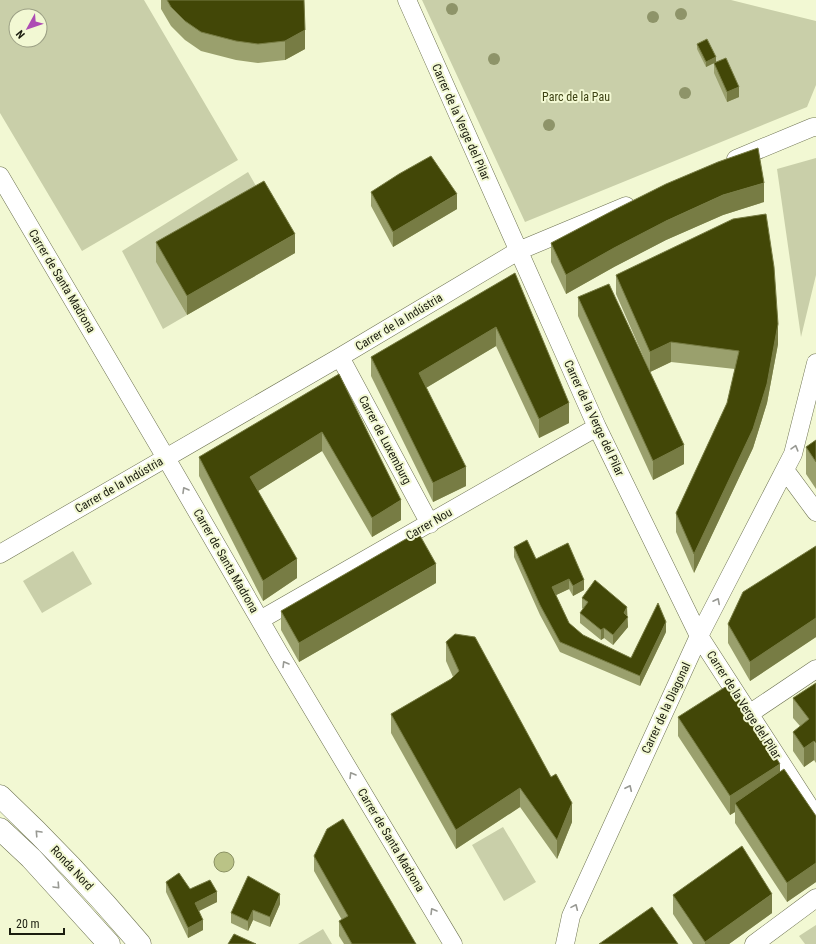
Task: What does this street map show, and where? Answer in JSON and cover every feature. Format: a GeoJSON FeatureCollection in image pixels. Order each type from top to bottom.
{"type":"FeatureCollection","features":[{"type":"Feature","properties":{"kind":"main road","name":"Ronda Nord"},"geometry":{"type":"LineString","coordinates":[[0,796],[31,825],[120,920],[140,944]]}},
{"type":"Feature","properties":{"kind":"main road","name":"Ronda Nord"},"geometry":{"type":"LineString","coordinates":[[0,829],[36,864],[109,944]]}},
{"type":"Feature","properties":{"kind":"street","name":"Carrer de la Verge del Pilar"},"geometry":{"type":"LineString","coordinates":[[407,0],[597,427],[699,636],[816,817]]}},
{"type":"Feature","properties":{"kind":"street"},"geometry":{"type":"LineString","coordinates":[[724,164],[813,126],[816,127]]}},
{"type":"Feature","properties":{"kind":"street","name":"Carrer de Santa Madrona"},"geometry":{"type":"LineString","coordinates":[[0,176],[260,620],[453,944]]}},
{"type":"Feature","properties":{"kind":"street","name":"Carrer de la Indústria"},"geometry":{"type":"LineString","coordinates":[[0,554],[340,357],[518,251],[638,200]]}},
{"type":"Feature","properties":{"kind":"street","name":"Carrer de Luxemburg"},"geometry":{"type":"LineString","coordinates":[[340,357],[430,524]]}},
{"type":"Feature","properties":{"kind":"street","name":"Carrer de la Diagonal"},"geometry":{"type":"LineString","coordinates":[[565,944],[571,916],[699,636],[793,454],[816,363]]}},
{"type":"Feature","properties":{"kind":"street","name":"Carrer Nou"},"geometry":{"type":"LineString","coordinates":[[260,620],[597,427]]}},
{"type":"Feature","properties":{"kind":"street"},"geometry":{"type":"LineString","coordinates":[[785,470],[816,512]]}},
{"type":"Feature","properties":{"kind":"street"},"geometry":{"type":"LineString","coordinates":[[749,714],[816,669]]}},
{"type":"Feature","properties":{"kind":"street"},"geometry":{"type":"LineString","coordinates":[[754,944],[816,898]]}},
{"type":"Feature","properties":{"kind":"green space"},"geometry":{"type":"Polygon","coordinates":[[[0,0],[144,0],[238,160],[82,251],[0,113],[0,0]]]}},
{"type":"Feature","properties":{"kind":"green space","name":"Parc de la Pau"},"geometry":{"type":"Polygon","coordinates":[[[422,0],[731,0],[816,21],[816,85],[807,107],[525,222],[422,0]]]}},
{"type":"Feature","properties":{"kind":"green space"},"geometry":{"type":"Polygon","coordinates":[[[816,158],[816,275],[801,337],[777,169],[816,158]]]}},
{"type":"Feature","properties":{"kind":"green space"},"geometry":{"type":"Polygon","coordinates":[[[248,172],[264,200],[156,261],[187,315],[163,329],[122,251],[248,172]]]}},
{"type":"Feature","properties":{"kind":"green space"},"geometry":{"type":"Polygon","coordinates":[[[73,551],[92,584],[42,613],[23,581],[73,551]]]}},
{"type":"Feature","properties":{"kind":"green space"},"geometry":{"type":"Polygon","coordinates":[[[503,827],[536,882],[504,901],[472,845],[503,827]]]}},
{"type":"Feature","properties":{"kind":"green space"},"geometry":{"type":"Polygon","coordinates":[[[816,925],[816,944],[805,944],[799,936],[816,925]]]}},
{"type":"Feature","properties":{"kind":"green space"},"geometry":{"type":"Polygon","coordinates":[[[323,929],[332,944],[298,944],[323,929]]]}},
{"type":"Feature","properties":{"kind":"shaded area"},"geometry":{"type":"Polygon","coordinates":[[[224,852],[231,855],[234,862],[231,869],[224,872],[217,869],[214,862],[217,855],[224,852]]]}},
{"type":"Feature","properties":{"kind":"building"},"geometry":{"type":"Polygon","coordinates":[[[167,0],[304,0],[305,30],[285,41],[258,44],[236,41],[201,32],[185,21],[171,7],[167,0]]]}},
{"type":"Feature","properties":{"kind":"building"},"geometry":{"type":"Polygon","coordinates":[[[707,39],[716,57],[706,62],[697,44],[707,39]]]}},
{"type":"Feature","properties":{"kind":"building"},"geometry":{"type":"Polygon","coordinates":[[[726,58],[739,87],[727,92],[714,63],[726,58]]]}},
{"type":"Feature","properties":{"kind":"building"},"geometry":{"type":"Polygon","coordinates":[[[758,148],[764,183],[723,195],[666,221],[566,275],[551,243],[666,184],[718,162],[758,148]]]}},
{"type":"Feature","properties":{"kind":"building"},"geometry":{"type":"Polygon","coordinates":[[[431,156],[457,194],[393,232],[371,192],[431,156]]]}},
{"type":"Feature","properties":{"kind":"building"},"geometry":{"type":"Polygon","coordinates":[[[264,181],[295,234],[187,296],[156,242],[264,181]]]}},
{"type":"Feature","properties":{"kind":"building"},"geometry":{"type":"Polygon","coordinates":[[[766,214],[774,267],[778,324],[767,384],[753,429],[694,554],[676,513],[727,403],[739,351],[671,342],[650,352],[616,275],[733,219],[766,214]]]}},
{"type":"Feature","properties":{"kind":"building"},"geometry":{"type":"Polygon","coordinates":[[[515,273],[569,403],[539,419],[496,327],[419,373],[466,467],[433,483],[371,357],[515,273]]]}},
{"type":"Feature","properties":{"kind":"building"},"geometry":{"type":"Polygon","coordinates":[[[609,284],[684,445],[653,461],[578,297],[609,284]]]}},
{"type":"Feature","properties":{"kind":"building"},"geometry":{"type":"Polygon","coordinates":[[[339,374],[401,500],[372,518],[322,432],[250,477],[297,559],[263,581],[199,457],[339,374]]]}},
{"type":"Feature","properties":{"kind":"building"},"geometry":{"type":"Polygon","coordinates":[[[816,440],[816,462],[806,447],[816,440]]]}},
{"type":"Feature","properties":{"kind":"building"},"geometry":{"type":"Polygon","coordinates":[[[418,532],[436,564],[299,643],[281,611],[418,532]]]}},
{"type":"Feature","properties":{"kind":"building"},"geometry":{"type":"Polygon","coordinates":[[[527,540],[536,559],[568,543],[584,580],[573,586],[569,579],[552,587],[569,623],[583,635],[631,658],[658,603],[666,622],[640,676],[560,642],[540,605],[514,547],[527,540]]]}},
{"type":"Feature","properties":{"kind":"building"},"geometry":{"type":"Polygon","coordinates":[[[816,546],[816,618],[750,662],[728,624],[743,592],[816,546]]]}},
{"type":"Feature","properties":{"kind":"building"},"geometry":{"type":"Polygon","coordinates":[[[595,580],[627,607],[624,613],[628,617],[613,635],[604,628],[601,630],[580,613],[588,602],[582,598],[595,580]]]}},
{"type":"Feature","properties":{"kind":"building"},"geometry":{"type":"Polygon","coordinates":[[[455,634],[475,637],[551,777],[556,774],[572,803],[557,840],[520,788],[456,830],[391,714],[451,679],[459,671],[446,642],[455,634]]]}},
{"type":"Feature","properties":{"kind":"building"},"geometry":{"type":"Polygon","coordinates":[[[816,683],[816,743],[814,741],[804,748],[793,732],[809,719],[793,698],[816,683]]]}},
{"type":"Feature","properties":{"kind":"building"},"geometry":{"type":"Polygon","coordinates":[[[730,684],[780,764],[730,796],[678,717],[730,684]]]}},
{"type":"Feature","properties":{"kind":"building"},"geometry":{"type":"Polygon","coordinates":[[[784,769],[816,816],[816,863],[787,883],[735,803],[784,769]]]}},
{"type":"Feature","properties":{"kind":"building"},"geometry":{"type":"Polygon","coordinates":[[[343,819],[416,944],[352,944],[339,921],[348,916],[314,856],[327,829],[343,819]]]}},
{"type":"Feature","properties":{"kind":"building"},"geometry":{"type":"Polygon","coordinates":[[[742,846],[772,894],[705,942],[673,895],[742,846]]]}},
{"type":"Feature","properties":{"kind":"building"},"geometry":{"type":"Polygon","coordinates":[[[179,873],[190,889],[210,880],[217,892],[195,903],[203,920],[188,928],[166,882],[179,873]]]}},
{"type":"Feature","properties":{"kind":"building"},"geometry":{"type":"Polygon","coordinates":[[[248,876],[280,894],[270,917],[253,910],[248,921],[231,913],[248,876]]]}},
{"type":"Feature","properties":{"kind":"building"},"geometry":{"type":"Polygon","coordinates":[[[652,907],[678,944],[599,944],[652,907]]]}},
{"type":"Feature","properties":{"kind":"building"},"geometry":{"type":"Polygon","coordinates":[[[234,934],[256,944],[228,944],[234,934]]]}}]}
